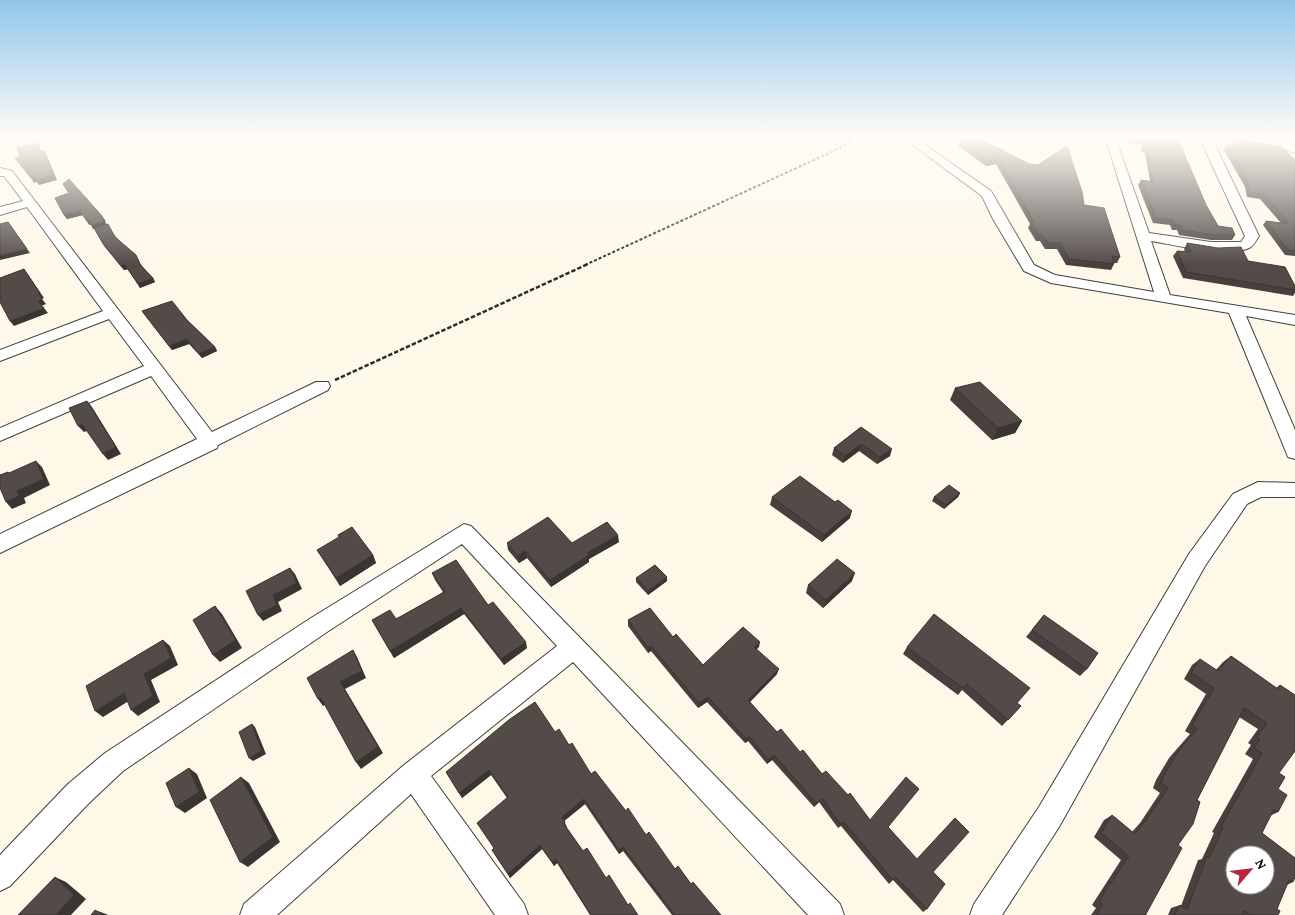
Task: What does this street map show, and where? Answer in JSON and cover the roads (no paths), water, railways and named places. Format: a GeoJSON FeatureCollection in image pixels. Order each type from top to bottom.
{"type":"FeatureCollection","features":[{"type":"Feature","properties":{"kind":"street"},"geometry":{"type":"LineString","coordinates":[[13,180],[210,442]]}},
{"type":"Feature","properties":{"kind":"street"},"geometry":{"type":"LineString","coordinates":[[967,180],[987,194],[999,219],[1029,268],[1051,279],[1295,320]]}},
{"type":"Feature","properties":{"kind":"street"},"geometry":{"type":"LineString","coordinates":[[1124,180],[1164,299]]}},
{"type":"Feature","properties":{"kind":"street"},"geometry":{"type":"LineString","coordinates":[[1142,236],[1223,247],[1245,245],[1252,236],[1225,180]]}},
{"type":"Feature","properties":{"kind":"street"},"geometry":{"type":"LineString","coordinates":[[0,211],[29,203]]}},
{"type":"Feature","properties":{"kind":"street"},"geometry":{"type":"LineString","coordinates":[[1235,309],[1287,415],[1295,452]]}},
{"type":"Feature","properties":{"kind":"street"},"geometry":{"type":"LineString","coordinates":[[0,356],[112,313]]}},
{"type":"Feature","properties":{"kind":"street"},"geometry":{"type":"LineString","coordinates":[[0,435],[155,368]]}},
{"type":"Feature","properties":{"kind":"street"},"geometry":{"type":"LineString","coordinates":[[0,544],[322,386]]}},
{"type":"Feature","properties":{"kind":"street"},"geometry":{"type":"LineString","coordinates":[[985,915],[1049,817],[1197,560],[1240,499],[1258,489],[1295,490]]}},
{"type":"Feature","properties":{"kind":"street"},"geometry":{"type":"LineString","coordinates":[[0,876],[78,794],[114,762],[311,630],[464,532],[828,915]]}},
{"type":"Feature","properties":{"kind":"street"},"geometry":{"type":"LineString","coordinates":[[255,915],[413,774],[574,647]]}},
{"type":"Feature","properties":{"kind":"street"},"geometry":{"type":"LineString","coordinates":[[413,774],[513,915]]}}]}
